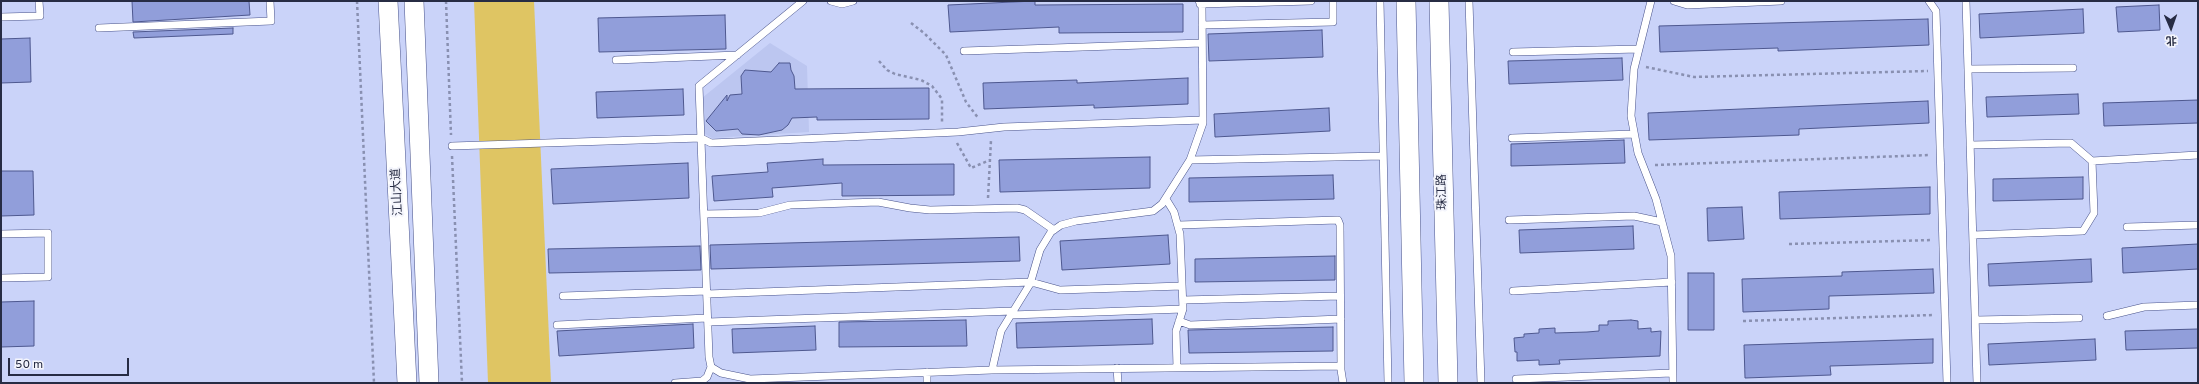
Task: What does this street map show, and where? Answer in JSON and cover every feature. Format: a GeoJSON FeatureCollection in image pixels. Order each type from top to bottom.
{"type":"FeatureCollection","features":[{"type":"Feature","properties":{"kind":"main road","name":"江山大道"},"geometry":{"type":"LineString","coordinates":[[388,1],[407,383]]}},
{"type":"Feature","properties":{"kind":"main road","name":"江山大道"},"geometry":{"type":"LineString","coordinates":[[414,1],[429,383]]}},
{"type":"Feature","properties":{"kind":"main road"},"geometry":{"type":"LineString","coordinates":[[1406,1],[1414,383]]}},
{"type":"Feature","properties":{"kind":"main road","name":"珠江路"},"geometry":{"type":"LineString","coordinates":[[1439,1],[1448,383]]}},
{"type":"Feature","properties":{"kind":"lane"},"geometry":{"type":"LineString","coordinates":[[1,17],[40,16],[39,1]]}},
{"type":"Feature","properties":{"kind":"lane"},"geometry":{"type":"LineString","coordinates":[[99,28],[270,21],[270,1]]}},
{"type":"Feature","properties":{"kind":"lane"},"geometry":{"type":"LineString","coordinates":[[675,383],[702,381],[707,377],[711,367],[709,357],[699,86],[803,1]]}},
{"type":"Feature","properties":{"kind":"lane"},"geometry":{"type":"LineString","coordinates":[[831,1],[842,4],[852,1]]}},
{"type":"Feature","properties":{"kind":"lane"},"geometry":{"type":"LineString","coordinates":[[992,370],[1001,331],[1031,282],[1040,250],[1054,230],[1062,225],[1076,221],[1153,211],[1166,199],[1190,160],[1203,120],[1202,25],[1199,2],[1311,1]]}},
{"type":"Feature","properties":{"kind":"lane"},"geometry":{"type":"LineString","coordinates":[[1202,25],[1333,22],[1333,1]]}},
{"type":"Feature","properties":{"kind":"lane"},"geometry":{"type":"LineString","coordinates":[[1380,1],[1388,383]]}},
{"type":"Feature","properties":{"kind":"lane"},"geometry":{"type":"LineString","coordinates":[[1469,1],[1481,383]]}},
{"type":"Feature","properties":{"kind":"lane"},"geometry":{"type":"LineString","coordinates":[[1651,1],[1635,64],[1631,116],[1642,165],[1656,199],[1671,256],[1673,383]]}},
{"type":"Feature","properties":{"kind":"lane"},"geometry":{"type":"LineString","coordinates":[[1674,1],[1687,5],[1781,1]]}},
{"type":"Feature","properties":{"kind":"lane"},"geometry":{"type":"LineString","coordinates":[[1929,1],[1936,10],[1947,383]]}},
{"type":"Feature","properties":{"kind":"lane"},"geometry":{"type":"LineString","coordinates":[[1966,1],[1977,383]]}},
{"type":"Feature","properties":{"kind":"lane"},"geometry":{"type":"LineString","coordinates":[[964,51],[1202,43]]}},
{"type":"Feature","properties":{"kind":"lane"},"geometry":{"type":"LineString","coordinates":[[1513,52],[1639,49]]}},
{"type":"Feature","properties":{"kind":"lane"},"geometry":{"type":"LineString","coordinates":[[616,60],[737,55]]}},
{"type":"Feature","properties":{"kind":"lane"},"geometry":{"type":"LineString","coordinates":[[1968,69],[2073,68]]}},
{"type":"Feature","properties":{"kind":"lane"},"geometry":{"type":"LineString","coordinates":[[452,146],[701,138],[711,143],[1203,120]]}},
{"type":"Feature","properties":{"kind":"lane"},"geometry":{"type":"LineString","coordinates":[[1512,138],[1634,134]]}},
{"type":"Feature","properties":{"kind":"lane"},"geometry":{"type":"LineString","coordinates":[[1970,144],[2071,143],[2092,161],[2198,155]]}},
{"type":"Feature","properties":{"kind":"lane"},"geometry":{"type":"LineString","coordinates":[[1190,160],[1384,156]]}},
{"type":"Feature","properties":{"kind":"lane"},"geometry":{"type":"LineString","coordinates":[[1973,235],[2083,231],[2094,213],[2092,161]]}},
{"type":"Feature","properties":{"kind":"lane"},"geometry":{"type":"LineString","coordinates":[[1166,199],[1179,225],[1183,309],[1176,331],[1177,368]]}},
{"type":"Feature","properties":{"kind":"lane"},"geometry":{"type":"LineString","coordinates":[[704,214],[759,213],[790,205],[878,202],[910,208],[1017,208],[1025,210],[1054,230]]}},
{"type":"Feature","properties":{"kind":"lane"},"geometry":{"type":"LineString","coordinates":[[1509,220],[1634,216],[1662,222]]}},
{"type":"Feature","properties":{"kind":"lane"},"geometry":{"type":"LineString","coordinates":[[1179,225],[1338,220],[1340,225],[1341,366],[1343,383]]}},
{"type":"Feature","properties":{"kind":"lane"},"geometry":{"type":"LineString","coordinates":[[2127,227],[2198,225]]}},
{"type":"Feature","properties":{"kind":"lane"},"geometry":{"type":"LineString","coordinates":[[1,234],[48,233],[48,277],[1,278]]}},
{"type":"Feature","properties":{"kind":"lane"},"geometry":{"type":"LineString","coordinates":[[563,296],[707,293],[1031,282],[1060,290],[1182,286]]}},
{"type":"Feature","properties":{"kind":"lane"},"geometry":{"type":"LineString","coordinates":[[1513,291],[1672,282]]}},
{"type":"Feature","properties":{"kind":"lane"},"geometry":{"type":"LineString","coordinates":[[1183,300],[1340,296]]}},
{"type":"Feature","properties":{"kind":"lane"},"geometry":{"type":"LineString","coordinates":[[2107,316],[2144,307],[2198,305]]}},
{"type":"Feature","properties":{"kind":"lane"},"geometry":{"type":"LineString","coordinates":[[557,325],[1183,309]]}},
{"type":"Feature","properties":{"kind":"lane"},"geometry":{"type":"LineString","coordinates":[[1976,320],[2080,318]]}},
{"type":"Feature","properties":{"kind":"lane"},"geometry":{"type":"LineString","coordinates":[[1180,321],[1190,325],[1341,319]]}},
{"type":"Feature","properties":{"kind":"lane"},"geometry":{"type":"LineString","coordinates":[[711,367],[734,380],[992,370],[1341,366]]}},
{"type":"Feature","properties":{"kind":"lane"},"geometry":{"type":"LineString","coordinates":[[1117,368],[1118,383]]}},
{"type":"Feature","properties":{"kind":"lane"},"geometry":{"type":"LineString","coordinates":[[927,372],[928,383]]}},
{"type":"Feature","properties":{"kind":"lane"},"geometry":{"type":"LineString","coordinates":[[1516,378],[1672,373]]}},
{"type":"Feature","properties":{"kind":"path"},"geometry":{"type":"LineString","coordinates":[[357,1],[374,383]]}},
{"type":"Feature","properties":{"kind":"path"},"geometry":{"type":"LineString","coordinates":[[446,1],[462,383]]}},
{"type":"Feature","properties":{"kind":"path"},"geometry":{"type":"LineString","coordinates":[[911,23],[924,33],[946,55],[966,102],[989,129],[990,160],[987,209]]}},
{"type":"Feature","properties":{"kind":"path"},"geometry":{"type":"LineString","coordinates":[[879,61],[895,74],[921,80],[932,86],[938,92],[942,99],[943,109],[942,132]]}},
{"type":"Feature","properties":{"kind":"path"},"geometry":{"type":"LineString","coordinates":[[1635,64],[1694,77],[1938,70]]}},
{"type":"Feature","properties":{"kind":"path"},"geometry":{"type":"LineString","coordinates":[[951,132],[971,168],[990,160]]}},
{"type":"Feature","properties":{"kind":"path"},"geometry":{"type":"LineString","coordinates":[[1642,165],[1940,155]]}},
{"type":"Feature","properties":{"kind":"path"},"geometry":{"type":"LineString","coordinates":[[1789,244],[1943,240]]}},
{"type":"Feature","properties":{"kind":"path"},"geometry":{"type":"LineString","coordinates":[[1743,322],[1945,315]]}},
{"type":"Feature","properties":{"kind":"shaded area"},"geometry":{"type":"Polygon","coordinates":[[[474,1],[534,1],[551,383],[488,383],[474,1]]]}},
{"type":"Feature","properties":{"kind":"shaded area"},"geometry":{"type":"Polygon","coordinates":[[[770,43],[807,66],[809,132],[712,138],[703,133],[702,98],[770,43]]]}},
{"type":"Feature","properties":{"kind":"building"},"geometry":{"type":"Polygon","coordinates":[[[132,1],[249,1],[250,15],[133,22],[132,1]]]}},
{"type":"Feature","properties":{"kind":"building"},"geometry":{"type":"Polygon","coordinates":[[[1035,1],[1035,5],[1183,4],[1183,32],[1059,33],[1059,27],[950,32],[948,5],[1035,1]]]}},
{"type":"Feature","properties":{"kind":"building"},"geometry":{"type":"Polygon","coordinates":[[[2159,5],[2160,30],[2118,32],[2116,7],[2159,5]]]}},
{"type":"Feature","properties":{"kind":"building"},"geometry":{"type":"Polygon","coordinates":[[[2083,9],[2084,33],[1980,38],[1979,14],[2083,9]]]}},
{"type":"Feature","properties":{"kind":"building"},"geometry":{"type":"Polygon","coordinates":[[[725,15],[726,49],[599,52],[598,18],[725,15]]]}},
{"type":"Feature","properties":{"kind":"building"},"geometry":{"type":"Polygon","coordinates":[[[1928,19],[1929,45],[1778,51],[1778,48],[1660,52],[1659,26],[1928,19]]]}},
{"type":"Feature","properties":{"kind":"building"},"geometry":{"type":"Polygon","coordinates":[[[233,28],[233,34],[134,38],[133,32],[233,28]]]}},
{"type":"Feature","properties":{"kind":"building"},"geometry":{"type":"Polygon","coordinates":[[[1322,30],[1323,57],[1209,61],[1208,34],[1322,30]]]}},
{"type":"Feature","properties":{"kind":"building"},"geometry":{"type":"Polygon","coordinates":[[[30,38],[31,82],[1,83],[1,39],[30,38]]]}},
{"type":"Feature","properties":{"kind":"building"},"geometry":{"type":"Polygon","coordinates":[[[1622,58],[1623,80],[1509,84],[1508,61],[1622,58]]]}},
{"type":"Feature","properties":{"kind":"building"},"geometry":{"type":"Polygon","coordinates":[[[779,63],[790,63],[794,76],[795,89],[929,88],[929,119],[817,120],[817,117],[792,118],[788,125],[782,130],[759,135],[742,134],[738,129],[716,131],[706,121],[727,95],[727,101],[730,95],[742,94],[741,76],[745,70],[771,72],[779,63]]]}},
{"type":"Feature","properties":{"kind":"building"},"geometry":{"type":"Polygon","coordinates":[[[1188,78],[1188,104],[1094,108],[1094,105],[984,109],[983,83],[1077,80],[1077,83],[1188,78]]]}},
{"type":"Feature","properties":{"kind":"building"},"geometry":{"type":"Polygon","coordinates":[[[683,89],[684,115],[597,118],[596,92],[683,89]]]}},
{"type":"Feature","properties":{"kind":"building"},"geometry":{"type":"Polygon","coordinates":[[[2078,94],[2079,114],[1987,117],[1986,97],[2078,94]]]}},
{"type":"Feature","properties":{"kind":"building"},"geometry":{"type":"Polygon","coordinates":[[[2198,100],[2198,123],[2104,126],[2103,103],[2198,100]]]}},
{"type":"Feature","properties":{"kind":"building"},"geometry":{"type":"Polygon","coordinates":[[[1928,101],[1929,123],[1799,129],[1799,135],[1649,140],[1648,113],[1928,101]]]}},
{"type":"Feature","properties":{"kind":"building"},"geometry":{"type":"Polygon","coordinates":[[[1329,108],[1330,131],[1215,137],[1214,114],[1329,108]]]}},
{"type":"Feature","properties":{"kind":"building"},"geometry":{"type":"Polygon","coordinates":[[[1624,140],[1625,163],[1511,166],[1511,144],[1624,140]]]}},
{"type":"Feature","properties":{"kind":"building"},"geometry":{"type":"Polygon","coordinates":[[[1150,157],[1150,188],[1000,192],[999,160],[1150,157]]]}},
{"type":"Feature","properties":{"kind":"building"},"geometry":{"type":"Polygon","coordinates":[[[823,159],[823,165],[954,164],[954,195],[842,196],[842,183],[772,188],[773,197],[714,201],[712,176],[768,172],[767,163],[823,159]]]}},
{"type":"Feature","properties":{"kind":"building"},"geometry":{"type":"Polygon","coordinates":[[[688,163],[689,198],[553,204],[551,169],[688,163]]]}},
{"type":"Feature","properties":{"kind":"building"},"geometry":{"type":"Polygon","coordinates":[[[1,171],[33,171],[34,215],[1,216],[1,171]]]}},
{"type":"Feature","properties":{"kind":"building"},"geometry":{"type":"Polygon","coordinates":[[[1333,175],[1334,199],[1189,202],[1189,178],[1333,175]]]}},
{"type":"Feature","properties":{"kind":"building"},"geometry":{"type":"Polygon","coordinates":[[[2083,177],[2083,199],[1993,201],[1993,179],[2083,177]]]}},
{"type":"Feature","properties":{"kind":"building"},"geometry":{"type":"Polygon","coordinates":[[[1930,187],[1930,214],[1780,219],[1779,192],[1930,187]]]}},
{"type":"Feature","properties":{"kind":"building"},"geometry":{"type":"Polygon","coordinates":[[[1742,207],[1744,239],[1708,241],[1707,208],[1742,207]]]}},
{"type":"Feature","properties":{"kind":"building"},"geometry":{"type":"Polygon","coordinates":[[[1633,226],[1634,249],[1520,253],[1519,230],[1633,226]]]}},
{"type":"Feature","properties":{"kind":"building"},"geometry":{"type":"Polygon","coordinates":[[[1168,235],[1170,264],[1062,270],[1060,241],[1168,235]]]}},
{"type":"Feature","properties":{"kind":"building"},"geometry":{"type":"Polygon","coordinates":[[[1019,237],[1020,261],[711,269],[710,245],[1019,237]]]}},
{"type":"Feature","properties":{"kind":"building"},"geometry":{"type":"Polygon","coordinates":[[[2198,244],[2198,269],[2123,273],[2122,248],[2198,244]]]}},
{"type":"Feature","properties":{"kind":"building"},"geometry":{"type":"Polygon","coordinates":[[[700,246],[701,270],[549,273],[548,249],[700,246]]]}},
{"type":"Feature","properties":{"kind":"building"},"geometry":{"type":"Polygon","coordinates":[[[1335,256],[1335,280],[1195,282],[1195,259],[1335,256]]]}},
{"type":"Feature","properties":{"kind":"building"},"geometry":{"type":"Polygon","coordinates":[[[2091,259],[2092,282],[1989,286],[1988,264],[2091,259]]]}},
{"type":"Feature","properties":{"kind":"building"},"geometry":{"type":"Polygon","coordinates":[[[1933,269],[1934,293],[1829,296],[1829,309],[1743,312],[1742,279],[1842,276],[1842,272],[1933,269]]]}},
{"type":"Feature","properties":{"kind":"building"},"geometry":{"type":"Polygon","coordinates":[[[1688,273],[1714,273],[1714,330],[1688,330],[1688,273]]]}},
{"type":"Feature","properties":{"kind":"building"},"geometry":{"type":"Polygon","coordinates":[[[34,301],[34,346],[1,347],[1,302],[34,301]]]}},
{"type":"Feature","properties":{"kind":"building"},"geometry":{"type":"Polygon","coordinates":[[[1152,319],[1153,344],[1017,348],[1016,323],[1152,319]]]}},
{"type":"Feature","properties":{"kind":"building"},"geometry":{"type":"Polygon","coordinates":[[[966,320],[967,346],[839,347],[839,322],[966,320]]]}},
{"type":"Feature","properties":{"kind":"building"},"geometry":{"type":"Polygon","coordinates":[[[1608,321],[1638,321],[1638,329],[1651,328],[1651,332],[1661,331],[1660,356],[1559,360],[1560,364],[1539,365],[1539,360],[1517,361],[1514,338],[1524,337],[1524,334],[1539,333],[1539,329],[1555,328],[1555,333],[1599,331],[1599,325],[1608,325],[1608,321]]]}},
{"type":"Feature","properties":{"kind":"building"},"geometry":{"type":"Polygon","coordinates":[[[693,324],[694,348],[559,356],[557,331],[693,324]]]}},
{"type":"Feature","properties":{"kind":"building"},"geometry":{"type":"Polygon","coordinates":[[[815,326],[816,350],[733,353],[732,329],[815,326]]]}},
{"type":"Feature","properties":{"kind":"building"},"geometry":{"type":"Polygon","coordinates":[[[1333,327],[1333,351],[1189,353],[1188,330],[1333,327]]]}},
{"type":"Feature","properties":{"kind":"building"},"geometry":{"type":"Polygon","coordinates":[[[2198,329],[2198,348],[2126,350],[2125,331],[2198,329]]]}},
{"type":"Feature","properties":{"kind":"building"},"geometry":{"type":"Polygon","coordinates":[[[1933,339],[1933,363],[1830,366],[1831,375],[1745,378],[1744,345],[1933,339]]]}},
{"type":"Feature","properties":{"kind":"building"},"geometry":{"type":"Polygon","coordinates":[[[2095,339],[2096,360],[1989,365],[1988,344],[2095,339]]]}}]}
